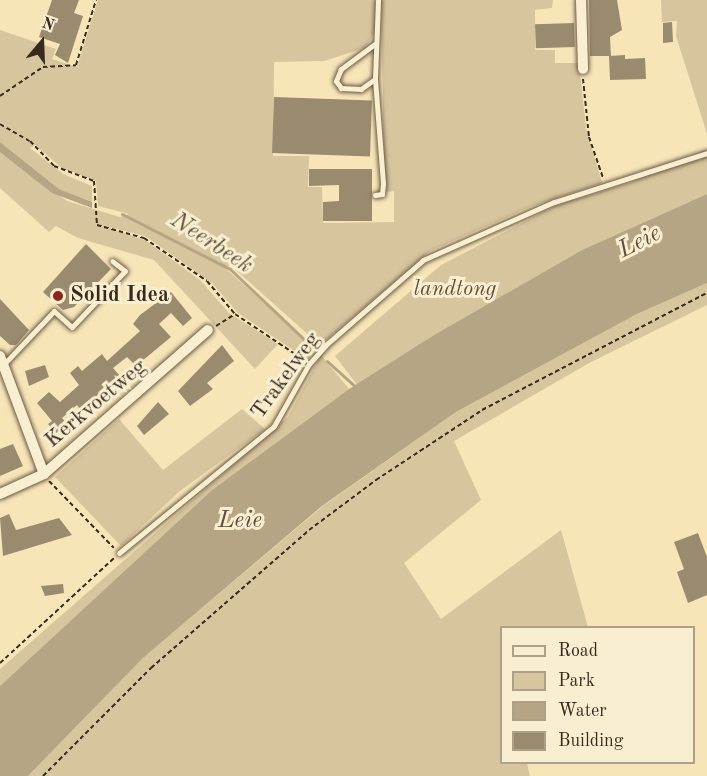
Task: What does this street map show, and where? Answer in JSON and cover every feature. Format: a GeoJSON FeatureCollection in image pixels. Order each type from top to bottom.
{"type":"FeatureCollection","features":[{"type":"Feature","properties":{"kind":"street"},"geometry":{"type":"LineString","coordinates":[[581,0],[583,69]]}},
{"type":"Feature","properties":{"kind":"street","name":"Kerkvoetweg"},"geometry":{"type":"LineString","coordinates":[[0,494],[44,474],[208,330]]}},
{"type":"Feature","properties":{"kind":"street"},"geometry":{"type":"LineString","coordinates":[[2,360],[44,474]]}},
{"type":"Feature","properties":{"kind":"lane"},"geometry":{"type":"LineString","coordinates":[[375,195],[382,194],[383,184],[375,79],[378,0]]}},
{"type":"Feature","properties":{"kind":"lane"},"geometry":{"type":"LineString","coordinates":[[375,79],[362,89],[351,90],[341,88],[336,81],[341,69],[376,44]]}},
{"type":"Feature","properties":{"kind":"lane","name":"Trakelweg"},"geometry":{"type":"LineString","coordinates":[[120,553],[274,426],[309,364],[423,260],[554,202],[707,153]]}},
{"type":"Feature","properties":{"kind":"lane"},"geometry":{"type":"LineString","coordinates":[[2,360],[54,311],[72,327],[125,271],[112,261]]}},
{"type":"Feature","properties":{"kind":"path"},"geometry":{"type":"LineString","coordinates":[[0,96],[43,67],[76,65],[96,0]]}},
{"type":"Feature","properties":{"kind":"path"},"geometry":{"type":"LineString","coordinates":[[583,69],[589,137],[606,187]]}},
{"type":"Feature","properties":{"kind":"path"},"geometry":{"type":"LineString","coordinates":[[0,124],[30,141],[54,166],[94,181],[97,225],[144,238],[207,281],[235,314],[309,364]]}},
{"type":"Feature","properties":{"kind":"path"},"geometry":{"type":"LineString","coordinates":[[43,776],[159,660],[309,530],[376,480],[475,414],[707,293]]}},
{"type":"Feature","properties":{"kind":"path"},"geometry":{"type":"LineString","coordinates":[[208,330],[235,314]]}},
{"type":"Feature","properties":{"kind":"path"},"geometry":{"type":"LineString","coordinates":[[0,663],[120,553],[44,474]]}},
{"type":"Feature","properties":{"kind":"green space"},"geometry":{"type":"Polygon","coordinates":[[[98,0],[375,0],[375,32],[365,48],[324,61],[274,62],[273,156],[309,156],[308,187],[322,187],[323,223],[394,222],[394,191],[387,192],[384,160],[381,0],[553,0],[552,8],[535,10],[535,50],[555,50],[555,63],[579,63],[586,128],[602,183],[532,206],[430,251],[320,345],[230,265],[225,268],[316,349],[308,360],[238,313],[212,283],[145,236],[101,225],[145,240],[200,280],[229,313],[278,344],[255,369],[154,260],[78,238],[56,226],[49,232],[0,188],[0,152],[67,201],[120,217],[129,214],[98,206],[96,181],[62,168],[35,145],[30,148],[63,174],[92,186],[92,202],[59,189],[0,142],[0,126],[6,126],[0,122],[0,30],[56,49],[52,59],[77,67],[98,0]]]}},
{"type":"Feature","properties":{"kind":"green space"},"geometry":{"type":"Polygon","coordinates":[[[661,0],[707,0],[707,134],[676,36],[677,21],[662,22],[661,0]]]}},
{"type":"Feature","properties":{"kind":"green space","name":"landtong"},"geometry":{"type":"Polygon","coordinates":[[[707,149],[707,194],[582,250],[434,335],[358,386],[335,356],[441,265],[557,205],[630,183],[707,149]]]}},
{"type":"Feature","properties":{"kind":"green space"},"geometry":{"type":"Polygon","coordinates":[[[707,283],[707,305],[591,362],[454,441],[481,500],[404,563],[441,619],[561,530],[588,626],[500,626],[500,764],[527,764],[530,776],[28,776],[143,658],[323,506],[456,412],[637,314],[707,283]]]}},
{"type":"Feature","properties":{"kind":"green space"},"geometry":{"type":"Polygon","coordinates":[[[321,355],[349,389],[212,490],[0,686],[0,669],[288,417],[321,355]]]}},
{"type":"Feature","properties":{"kind":"green space"},"geometry":{"type":"Polygon","coordinates":[[[242,409],[265,429],[180,491],[121,546],[55,477],[119,419],[163,470],[242,409]]]}},
{"type":"Feature","properties":{"kind":"water"},"geometry":{"type":"Polygon","coordinates":[[[0,142],[59,189],[92,202],[92,208],[52,193],[0,152],[0,142]]]}},
{"type":"Feature","properties":{"kind":"water","name":"Leie"},"geometry":{"type":"Polygon","coordinates":[[[707,194],[707,283],[637,314],[456,412],[322,506],[143,658],[28,776],[0,776],[0,686],[212,490],[349,389],[434,335],[582,250],[707,194]]]}},
{"type":"Feature","properties":{"kind":"building"},"geometry":{"type":"Polygon","coordinates":[[[52,0],[79,0],[74,13],[83,16],[68,63],[55,55],[60,44],[39,37],[52,0]]]}},
{"type":"Feature","properties":{"kind":"building"},"geometry":{"type":"Polygon","coordinates":[[[589,0],[617,0],[622,30],[610,37],[611,56],[590,56],[589,0]]]}},
{"type":"Feature","properties":{"kind":"building"},"geometry":{"type":"Polygon","coordinates":[[[672,22],[673,42],[663,43],[663,23],[672,22]]]}},
{"type":"Feature","properties":{"kind":"building"},"geometry":{"type":"Polygon","coordinates":[[[574,23],[575,47],[536,48],[535,24],[574,23]]]}},
{"type":"Feature","properties":{"kind":"building"},"geometry":{"type":"Polygon","coordinates":[[[625,55],[625,59],[645,58],[646,79],[610,80],[609,56],[625,55]]]}},
{"type":"Feature","properties":{"kind":"building"},"geometry":{"type":"Polygon","coordinates":[[[274,97],[372,100],[370,156],[272,153],[274,97]]]}},
{"type":"Feature","properties":{"kind":"building"},"geometry":{"type":"Polygon","coordinates":[[[309,169],[372,169],[372,221],[323,221],[323,202],[339,201],[339,185],[309,186],[309,169]]]}},
{"type":"Feature","properties":{"kind":"building"},"geometry":{"type":"Polygon","coordinates":[[[86,244],[111,269],[74,307],[63,310],[43,292],[86,244]]]}},
{"type":"Feature","properties":{"kind":"building"},"geometry":{"type":"Polygon","coordinates":[[[171,292],[192,318],[183,326],[171,313],[159,324],[171,337],[136,366],[127,357],[113,368],[121,377],[80,409],[77,405],[62,418],[67,424],[56,433],[48,424],[52,421],[37,403],[49,392],[60,402],[79,385],[70,373],[78,366],[82,371],[102,354],[107,361],[140,331],[133,324],[140,315],[171,292]]]}},
{"type":"Feature","properties":{"kind":"building"},"geometry":{"type":"Polygon","coordinates":[[[0,299],[29,330],[16,345],[10,345],[0,336],[0,299]]]}},
{"type":"Feature","properties":{"kind":"building"},"geometry":{"type":"Polygon","coordinates":[[[222,345],[234,361],[207,383],[213,389],[190,406],[178,391],[222,345]]]}},
{"type":"Feature","properties":{"kind":"building"},"geometry":{"type":"Polygon","coordinates":[[[45,365],[49,377],[29,386],[25,371],[45,365]]]}},
{"type":"Feature","properties":{"kind":"building"},"geometry":{"type":"Polygon","coordinates":[[[158,402],[169,414],[144,435],[137,426],[158,402]]]}},
{"type":"Feature","properties":{"kind":"building"},"geometry":{"type":"Polygon","coordinates":[[[13,444],[23,466],[0,476],[0,449],[13,444]]]}},
{"type":"Feature","properties":{"kind":"building"},"geometry":{"type":"Polygon","coordinates":[[[9,514],[16,530],[59,518],[72,535],[3,556],[0,518],[9,514]]]}},
{"type":"Feature","properties":{"kind":"building"},"geometry":{"type":"Polygon","coordinates":[[[698,533],[707,557],[707,595],[688,603],[677,572],[684,569],[674,542],[698,533]]]}},
{"type":"Feature","properties":{"kind":"building"},"geometry":{"type":"Polygon","coordinates":[[[63,584],[64,593],[45,596],[41,586],[63,584]]]}},
{"type":"Feature","properties":{"kind":"waterway","name":"Neerbeek"},"geometry":{"type":"LineString","coordinates":[[122,214],[230,269],[311,346]]}},
{"type":"Feature","properties":{"kind":"waterway","name":"Neerbeek"},"geometry":{"type":"LineString","coordinates":[[327,361],[357,388]]}},
{"type":"Feature","properties":{"kind":"place","name":"Solid Idea"},"geometry":{"type":"Point","coordinates":[58,296]}}]}
